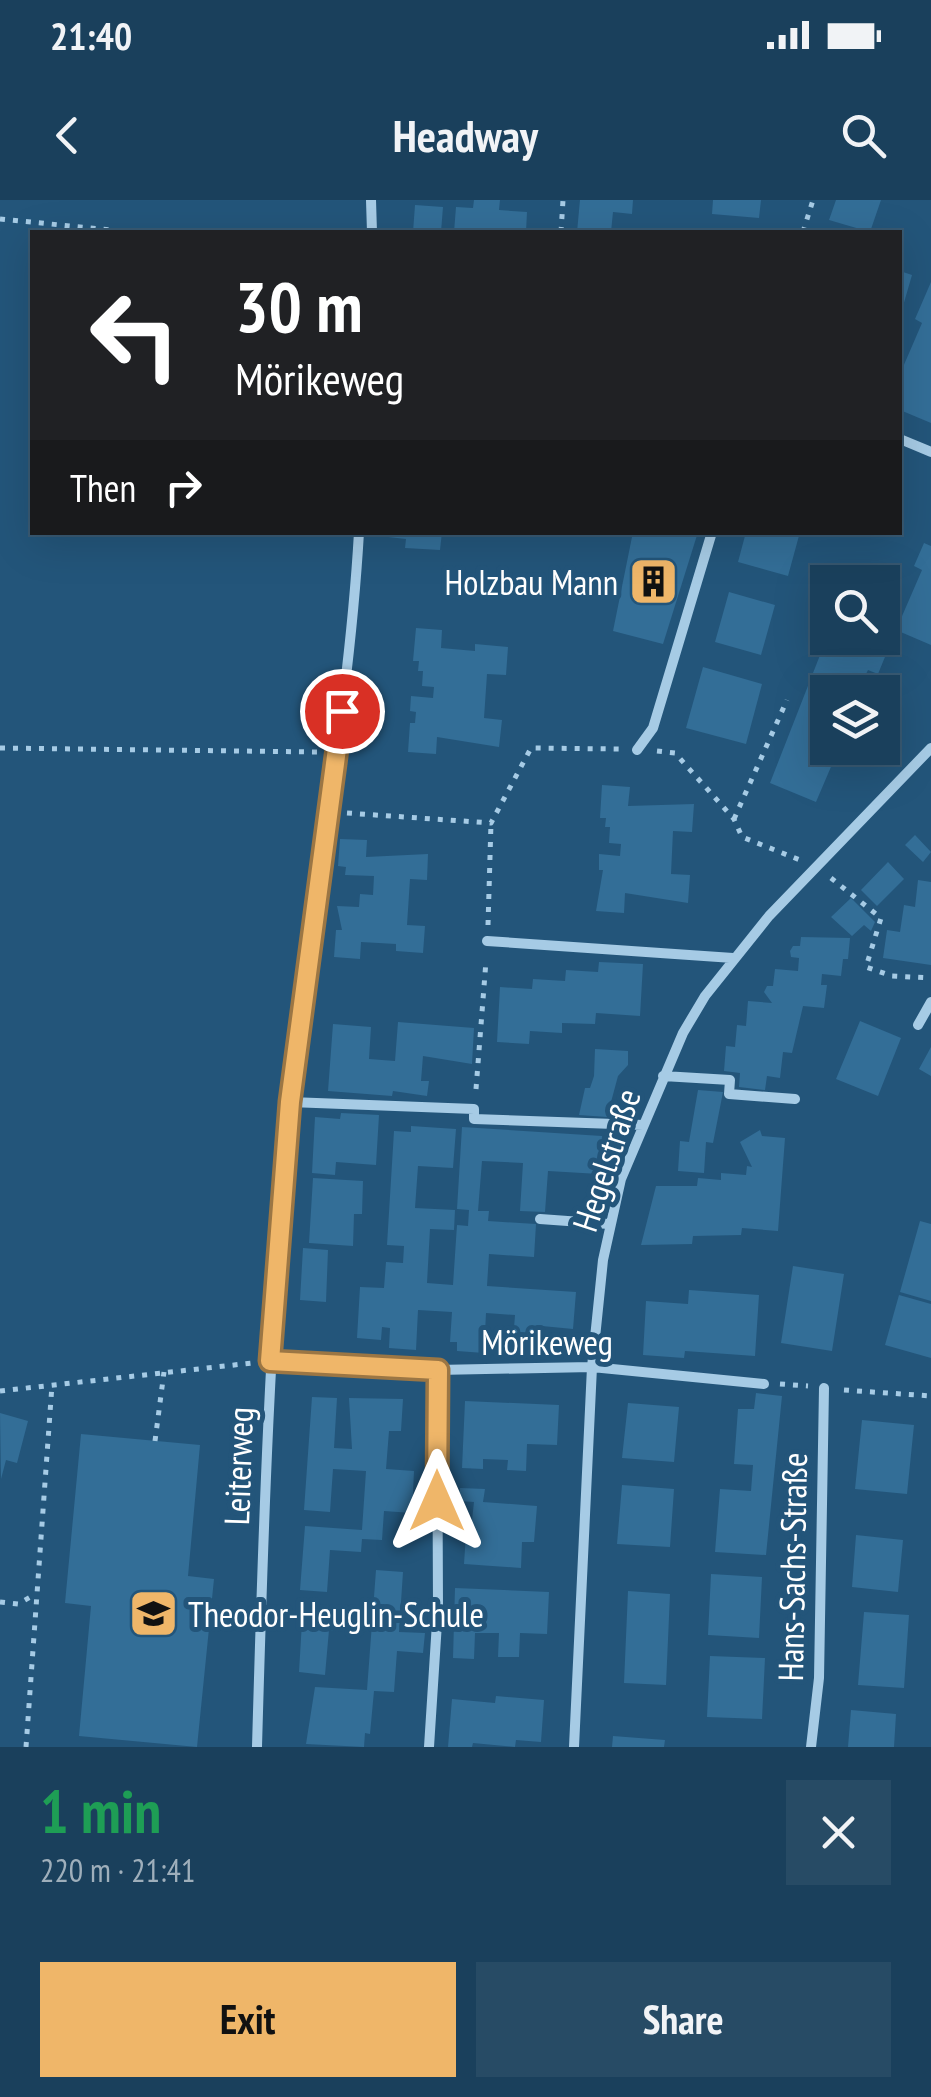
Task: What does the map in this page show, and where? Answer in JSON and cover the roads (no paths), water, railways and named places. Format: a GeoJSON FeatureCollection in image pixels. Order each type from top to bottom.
{"type":"FeatureCollection","features":[{"type":"Feature","properties":{"kind":"street"},"geometry":{"type":"LineString","coordinates":[[371,200],[372,230]]}},
{"type":"Feature","properties":{"kind":"street"},"geometry":{"type":"LineString","coordinates":[[902,439],[931,452]]}},
{"type":"Feature","properties":{"kind":"street","name":"Leiterweg"},"geometry":{"type":"LineString","coordinates":[[257,1747],[270,1361],[290,1102],[338,750],[359,535]]}},
{"type":"Feature","properties":{"kind":"street"},"geometry":{"type":"LineString","coordinates":[[637,750],[653,728],[711,535]]}},
{"type":"Feature","properties":{"kind":"street","name":"Hegelstraße"},"geometry":{"type":"LineString","coordinates":[[574,1747],[592,1367],[608,1224],[643,1125],[682,1033],[733,958],[815,866],[931,748]]}},
{"type":"Feature","properties":{"kind":"street"},"geometry":{"type":"LineString","coordinates":[[487,942],[733,958]]}},
{"type":"Feature","properties":{"kind":"street"},"geometry":{"type":"LineString","coordinates":[[918,1025],[931,1002]]}},
{"type":"Feature","properties":{"kind":"street"},"geometry":{"type":"LineString","coordinates":[[663,1076],[730,1080],[729,1094],[795,1099]]}},
{"type":"Feature","properties":{"kind":"street"},"geometry":{"type":"LineString","coordinates":[[290,1102],[474,1109],[474,1119],[643,1125]]}},
{"type":"Feature","properties":{"kind":"street"},"geometry":{"type":"LineString","coordinates":[[540,1219],[608,1224]]}},
{"type":"Feature","properties":{"kind":"street","name":"Mörikeweg"},"geometry":{"type":"LineString","coordinates":[[270,1361],[438,1370],[592,1367],[764,1384]]}},
{"type":"Feature","properties":{"kind":"street"},"geometry":{"type":"LineString","coordinates":[[429,1747],[438,1607],[438,1370]]}},
{"type":"Feature","properties":{"kind":"street","name":"Hans-Sachs-Straße"},"geometry":{"type":"LineString","coordinates":[[810,1747],[819,1678],[824,1388]]}},
{"type":"Feature","properties":{"kind":"place","name":"Holzbau Mann"},"geometry":{"type":"Point","coordinates":[653,582]}},
{"type":"Feature","properties":{"kind":"place","name":"Theodor-Heuglin-Schule"},"geometry":{"type":"Point","coordinates":[153,1614]}}]}
